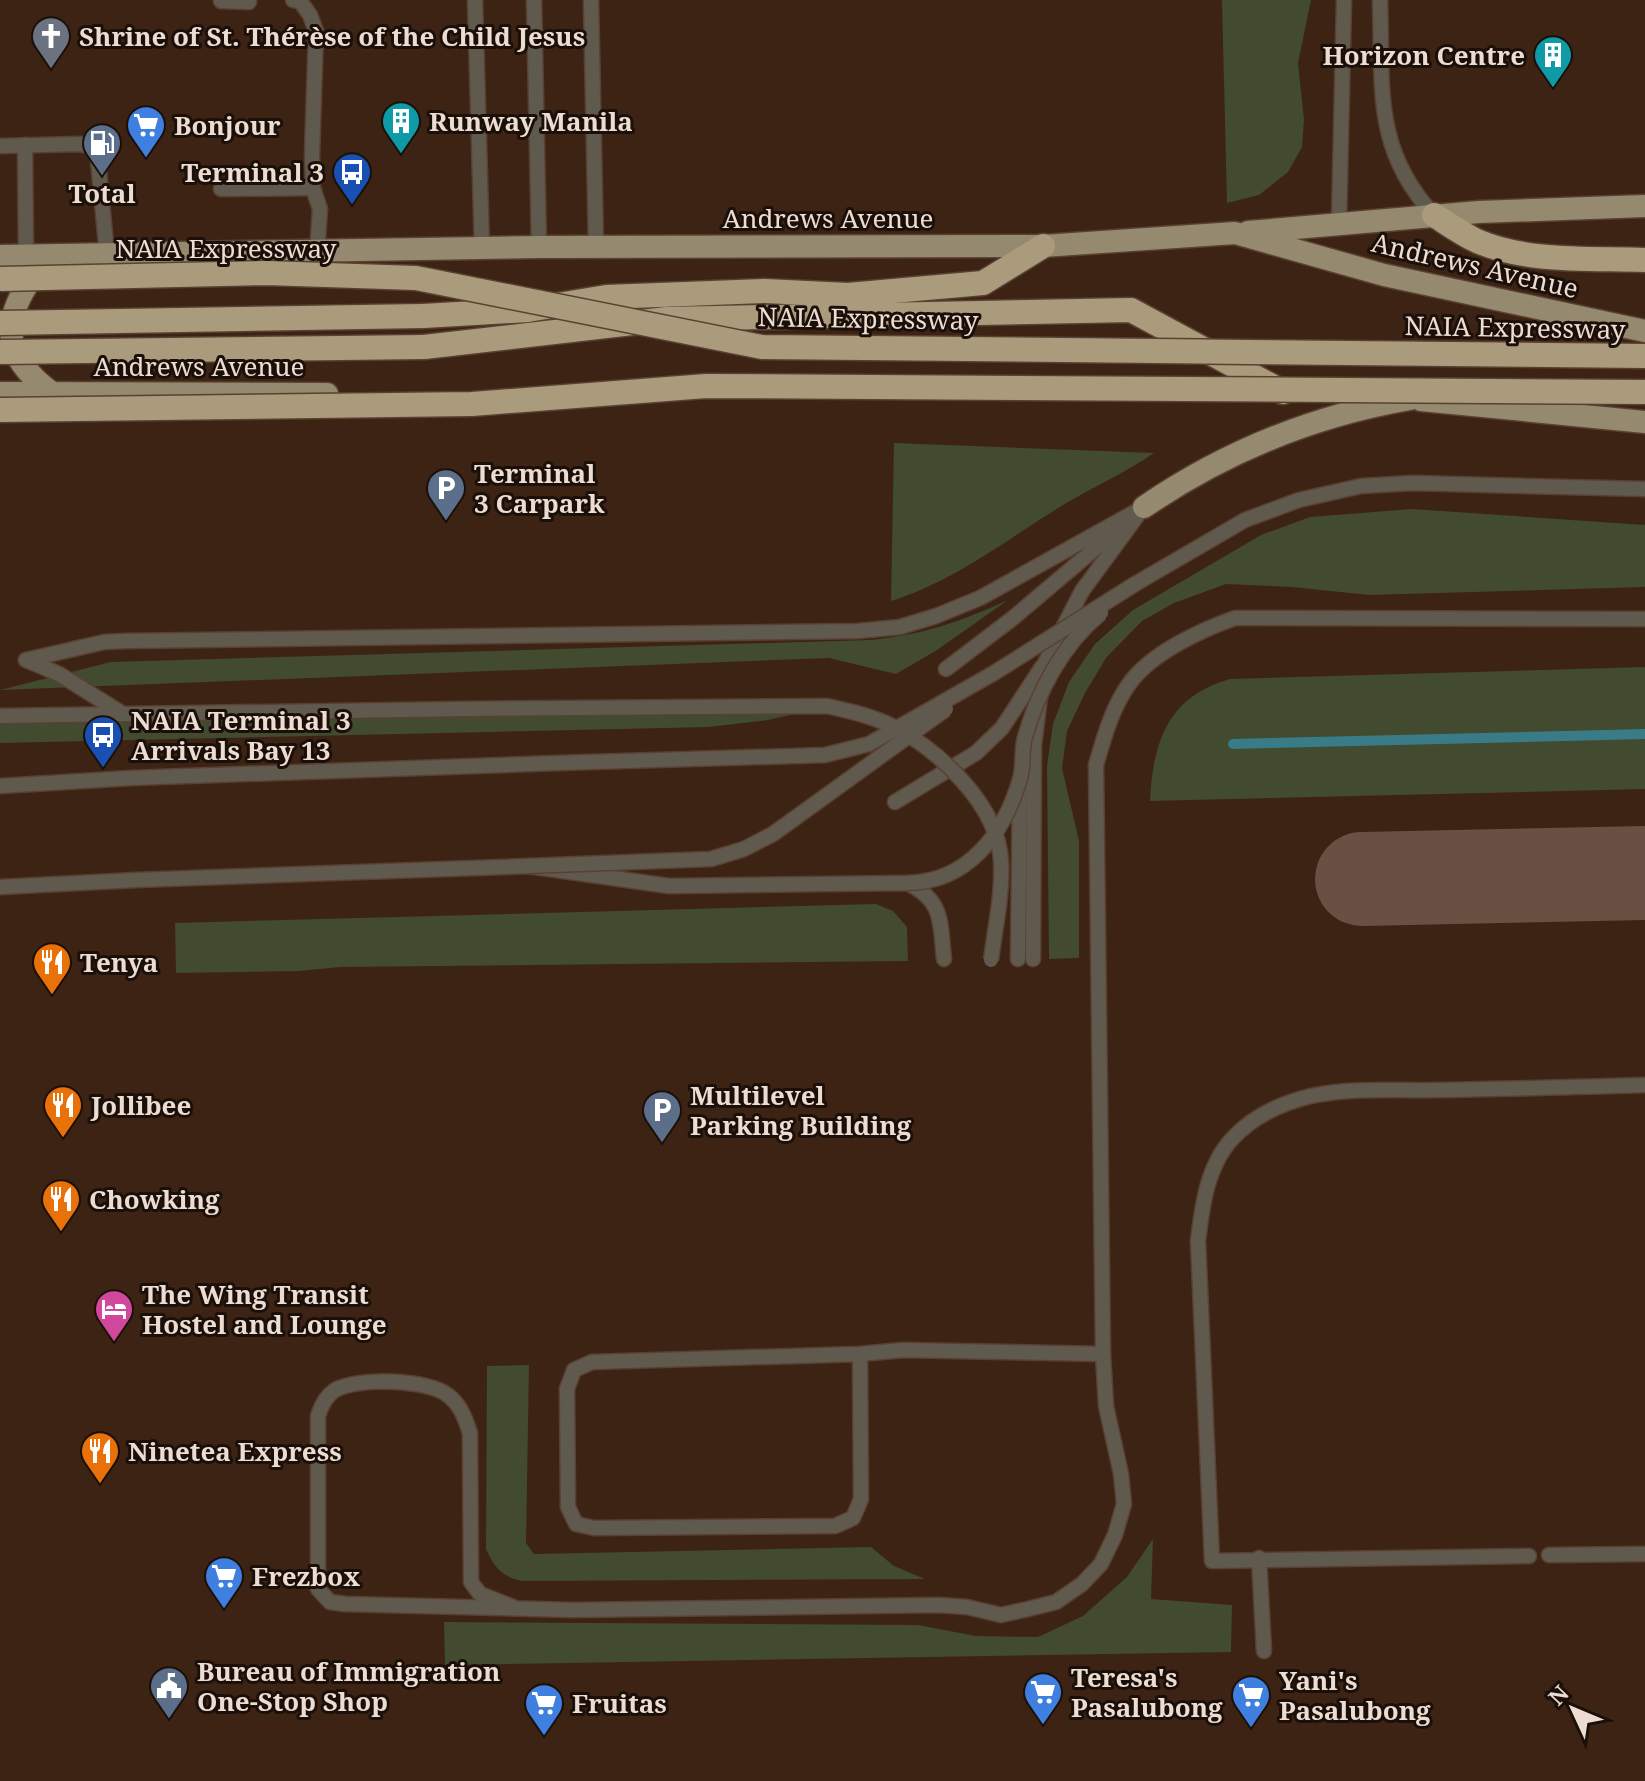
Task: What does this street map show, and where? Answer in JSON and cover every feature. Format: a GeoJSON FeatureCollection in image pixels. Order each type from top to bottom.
{"type":"FeatureCollection","features":[{"type":"Feature","properties":{"kind":"highway"},"geometry":{"type":"LineString","coordinates":[[1434,215],[1478,241],[1510,250],[1568,258],[1645,260]]}},
{"type":"Feature","properties":{"kind":"highway"},"geometry":{"type":"LineString","coordinates":[[0,323],[423,316],[528,310],[606,297],[765,291],[848,295],[983,283],[1043,246]]}},
{"type":"Feature","properties":{"kind":"highway","name":"NAIA Expressway"},"geometry":{"type":"LineString","coordinates":[[0,279],[266,273],[416,278],[762,347],[1645,356]]}},
{"type":"Feature","properties":{"kind":"highway"},"geometry":{"type":"LineString","coordinates":[[0,352],[424,347],[667,319],[1131,310],[1292,397]]}},
{"type":"Feature","properties":{"kind":"highway"},"geometry":{"type":"LineString","coordinates":[[0,410],[472,404],[706,386],[1645,392]]}},
{"type":"Feature","properties":{"kind":"main road"},"geometry":{"type":"LineString","coordinates":[[1235,233],[1434,215],[1645,206]]}},
{"type":"Feature","properties":{"kind":"main road","name":"Andrews Avenue"},"geometry":{"type":"LineString","coordinates":[[0,256],[539,247],[1043,246],[1235,233],[1384,275],[1645,331]]}},
{"type":"Feature","properties":{"kind":"main road"},"geometry":{"type":"LineString","coordinates":[[51,255],[10,303],[4,331],[9,354],[19,368],[54,393]]}},
{"type":"Feature","properties":{"kind":"main road","name":"Andrews Avenue"},"geometry":{"type":"LineString","coordinates":[[0,393],[1410,399],[1645,422]]}},
{"type":"Feature","properties":{"kind":"main road"},"geometry":{"type":"LineString","coordinates":[[1144,507],[1206,468],[1271,437],[1339,413],[1410,399]]}},
{"type":"Feature","properties":{"kind":"lane"},"geometry":{"type":"LineString","coordinates":[[293,0],[300,1],[316,31],[313,188],[320,209],[317,252]]}},
{"type":"Feature","properties":{"kind":"lane"},"geometry":{"type":"LineString","coordinates":[[475,0],[482,249]]}},
{"type":"Feature","properties":{"kind":"lane"},"geometry":{"type":"LineString","coordinates":[[534,0],[539,247]]}},
{"type":"Feature","properties":{"kind":"lane"},"geometry":{"type":"LineString","coordinates":[[591,0],[596,247]]}},
{"type":"Feature","properties":{"kind":"lane"},"geometry":{"type":"LineString","coordinates":[[1339,222],[1344,0]]}},
{"type":"Feature","properties":{"kind":"lane"},"geometry":{"type":"LineString","coordinates":[[1380,0],[1384,108],[1390,146],[1405,180],[1434,215]]}},
{"type":"Feature","properties":{"kind":"lane"},"geometry":{"type":"LineString","coordinates":[[221,1],[249,2]]}},
{"type":"Feature","properties":{"kind":"lane"},"geometry":{"type":"LineString","coordinates":[[0,146],[79,144],[97,150],[107,255]]}},
{"type":"Feature","properties":{"kind":"lane"},"geometry":{"type":"LineString","coordinates":[[25,145],[26,256]]}},
{"type":"Feature","properties":{"kind":"lane"},"geometry":{"type":"LineString","coordinates":[[221,189],[313,188]]}},
{"type":"Feature","properties":{"kind":"lane"},"geometry":{"type":"LineString","coordinates":[[0,786],[131,778],[825,755],[869,744],[994,673],[1135,584],[1245,520],[1299,500],[1361,486],[1412,483],[1645,489]]}},
{"type":"Feature","properties":{"kind":"lane"},"geometry":{"type":"LineString","coordinates":[[124,714],[59,674],[26,660],[104,642],[858,631],[900,627],[980,598],[1144,507]]}},
{"type":"Feature","properties":{"kind":"lane"},"geometry":{"type":"LineString","coordinates":[[895,802],[976,753],[1002,728],[1044,665],[1082,591],[1144,507]]}},
{"type":"Feature","properties":{"kind":"lane"},"geometry":{"type":"LineString","coordinates":[[946,669],[1013,618],[1144,507]]}},
{"type":"Feature","properties":{"kind":"lane"},"geometry":{"type":"LineString","coordinates":[[1044,665],[1034,745],[1025,959],[1023,740],[1041,691],[1062,656],[1094,618],[1135,584]]}},
{"type":"Feature","properties":{"kind":"lane"},"geometry":{"type":"LineString","coordinates":[[513,1607],[480,1594],[471,1582],[470,1433],[463,1411],[447,1395],[431,1386],[410,1382],[353,1384],[334,1390],[322,1403],[318,1416],[318,1589],[330,1602],[572,1610],[938,1605],[967,1607],[1001,1615],[1056,1602],[1082,1584],[1101,1564],[1115,1535],[1124,1504],[1121,1474],[1106,1406],[1103,1354],[1096,765],[1107,724],[1130,682],[1162,654],[1201,630],[1235,618],[1645,619]]}},
{"type":"Feature","properties":{"kind":"lane"},"geometry":{"type":"LineString","coordinates":[[0,887],[711,859],[744,849],[773,834],[994,673]]}},
{"type":"Feature","properties":{"kind":"lane"},"geometry":{"type":"LineString","coordinates":[[0,716],[827,706],[891,726],[937,757],[981,804],[994,826],[1001,858],[991,960]]}},
{"type":"Feature","properties":{"kind":"lane"},"geometry":{"type":"LineString","coordinates":[[528,866],[669,886],[926,883],[965,866],[980,854],[1002,823],[1021,777]]}},
{"type":"Feature","properties":{"kind":"lane"},"geometry":{"type":"LineString","coordinates":[[907,883],[923,890],[938,909],[944,959]]}},
{"type":"Feature","properties":{"kind":"lane"},"geometry":{"type":"LineString","coordinates":[[1529,1556],[1212,1561],[1198,1241],[1204,1198],[1221,1153],[1233,1138],[1271,1110],[1289,1102],[1349,1090],[1645,1085]]}},
{"type":"Feature","properties":{"kind":"lane"},"geometry":{"type":"LineString","coordinates":[[860,1354],[861,1499],[853,1518],[835,1526],[594,1528],[576,1524],[568,1507],[567,1389],[574,1370],[592,1362],[903,1350],[1103,1354]]}},
{"type":"Feature","properties":{"kind":"lane"},"geometry":{"type":"LineString","coordinates":[[1549,1555],[1645,1554]]}},
{"type":"Feature","properties":{"kind":"lane"},"geometry":{"type":"LineString","coordinates":[[1259,1558],[1264,1651]]}},
{"type":"Feature","properties":{"kind":"green space"},"geometry":{"type":"Polygon","coordinates":[[[1222,0],[1311,0],[1298,63],[1304,120],[1302,147],[1288,172],[1259,195],[1227,203],[1222,0]]]}},
{"type":"Feature","properties":{"kind":"green space"},"geometry":{"type":"Polygon","coordinates":[[[894,443],[1154,453],[1063,505],[959,571],[891,601],[894,443]]]}},
{"type":"Feature","properties":{"kind":"green space"},"geometry":{"type":"Polygon","coordinates":[[[1412,509],[1645,525],[1645,587],[1369,595],[1226,584],[1174,603],[1142,621],[1106,658],[1067,731],[1062,768],[1079,841],[1079,958],[1049,959],[1047,766],[1053,724],[1069,682],[1095,644],[1133,610],[1261,535],[1310,517],[1412,509]]]}},
{"type":"Feature","properties":{"kind":"green space"},"geometry":{"type":"Polygon","coordinates":[[[1008,600],[937,650],[896,674],[829,658],[0,690],[111,662],[870,640],[940,626],[1008,600]]]}},
{"type":"Feature","properties":{"kind":"green space"},"geometry":{"type":"Polygon","coordinates":[[[1645,667],[1645,789],[1150,801],[1155,760],[1168,725],[1191,697],[1230,679],[1645,667]]]}},
{"type":"Feature","properties":{"kind":"green space"},"geometry":{"type":"Polygon","coordinates":[[[819,708],[768,720],[709,727],[0,743],[0,722],[819,708]]]}},
{"type":"Feature","properties":{"kind":"green space"},"geometry":{"type":"Polygon","coordinates":[[[876,904],[893,911],[907,927],[908,961],[340,967],[299,971],[176,973],[175,923],[876,904]]]}},
{"type":"Feature","properties":{"kind":"green space"},"geometry":{"type":"Polygon","coordinates":[[[529,1365],[526,1543],[534,1554],[871,1547],[894,1566],[925,1579],[522,1581],[509,1577],[496,1566],[486,1549],[487,1366],[529,1365]]]}},
{"type":"Feature","properties":{"kind":"green space"},"geometry":{"type":"Polygon","coordinates":[[[1153,1539],[1151,1599],[1232,1605],[1231,1652],[445,1665],[444,1622],[918,1625],[976,1636],[1038,1637],[1083,1616],[1127,1577],[1153,1539]]]}},
{"type":"Feature","properties":{"kind":"waterway"},"geometry":{"type":"LineString","coordinates":[[1233,744],[1645,734]]}},
{"type":"Feature","properties":{"kind":"taxiway"},"geometry":{"type":"LineString","coordinates":[[1362,879],[1645,873]]}},
{"type":"Feature","properties":{"kind":"place","name":"Shrine of St. Thérèse of the Child Jesus"},"geometry":{"type":"Point","coordinates":[51,70]}},
{"type":"Feature","properties":{"kind":"place","name":"Horizon Centre"},"geometry":{"type":"Point","coordinates":[1553,89]}},
{"type":"Feature","properties":{"kind":"place","name":"Runway Manila"},"geometry":{"type":"Point","coordinates":[401,155]}},
{"type":"Feature","properties":{"kind":"place","name":"Bonjour"},"geometry":{"type":"Point","coordinates":[146,159]}},
{"type":"Feature","properties":{"kind":"place","name":"Total"},"geometry":{"type":"Point","coordinates":[102,177]}},
{"type":"Feature","properties":{"kind":"place","name":"Terminal 3"},"geometry":{"type":"Point","coordinates":[352,206]}},
{"type":"Feature","properties":{"kind":"place","name":"Terminal 3 Carpark"},"geometry":{"type":"Point","coordinates":[446,522]}},
{"type":"Feature","properties":{"kind":"place","name":"NAIA Terminal 3 Arrivals Bay 13"},"geometry":{"type":"Point","coordinates":[103,769]}},
{"type":"Feature","properties":{"kind":"place","name":"Tenya"},"geometry":{"type":"Point","coordinates":[52,996]}},
{"type":"Feature","properties":{"kind":"place","name":"Jollibee"},"geometry":{"type":"Point","coordinates":[63,1139]}},
{"type":"Feature","properties":{"kind":"place","name":"Multilevel Parking Building"},"geometry":{"type":"Point","coordinates":[662,1144]}},
{"type":"Feature","properties":{"kind":"place","name":"Chowking"},"geometry":{"type":"Point","coordinates":[61,1233]}},
{"type":"Feature","properties":{"kind":"place","name":"The Wing Transit Hostel and Lounge"},"geometry":{"type":"Point","coordinates":[114,1343]}},
{"type":"Feature","properties":{"kind":"place","name":"Ninetea Express"},"geometry":{"type":"Point","coordinates":[100,1485]}},
{"type":"Feature","properties":{"kind":"place","name":"Frezbox"},"geometry":{"type":"Point","coordinates":[224,1610]}},
{"type":"Feature","properties":{"kind":"place","name":"Bureau of Immigration One-Stop Shop"},"geometry":{"type":"Point","coordinates":[169,1720]}},
{"type":"Feature","properties":{"kind":"place","name":"Teresa's Pasalubong"},"geometry":{"type":"Point","coordinates":[1043,1726]}},
{"type":"Feature","properties":{"kind":"place","name":"Yani's Pasalubong"},"geometry":{"type":"Point","coordinates":[1251,1729]}},
{"type":"Feature","properties":{"kind":"place","name":"Fruitas"},"geometry":{"type":"Point","coordinates":[544,1737]}}]}
